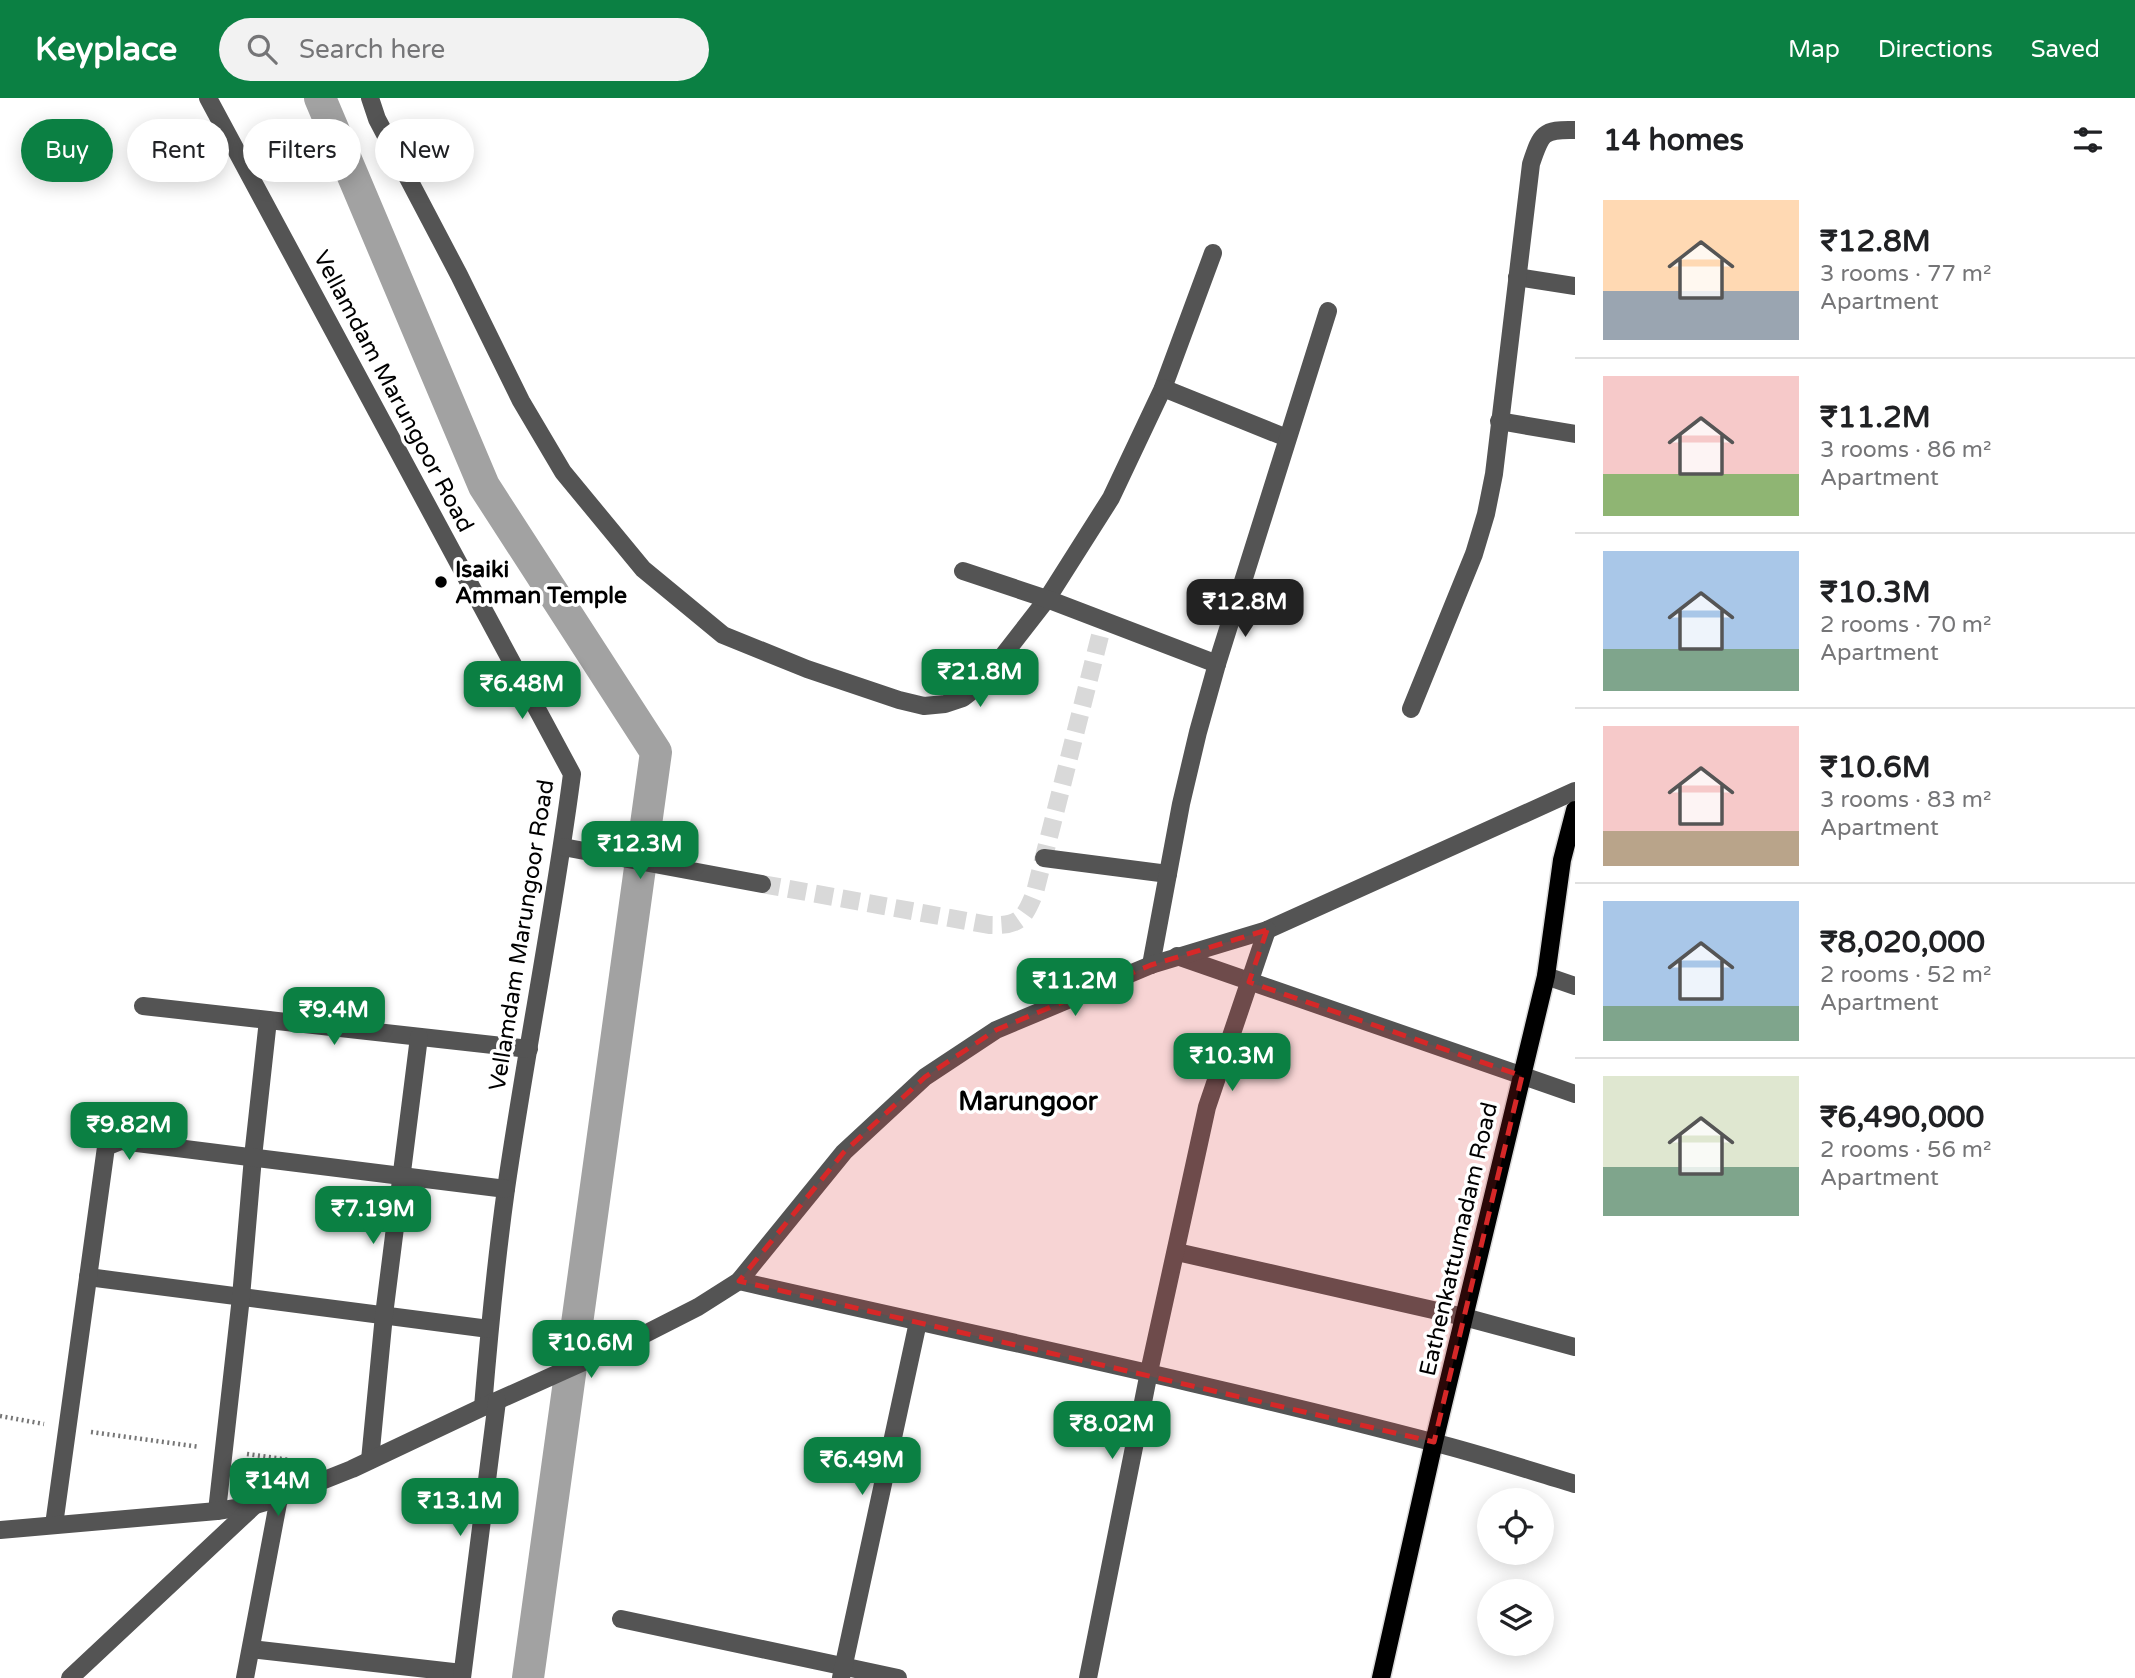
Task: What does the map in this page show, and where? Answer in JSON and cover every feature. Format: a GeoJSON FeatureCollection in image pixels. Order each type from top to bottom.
{"type":"FeatureCollection","features":[{"type":"Feature","properties":{"kind":"main road","name":"Eathenkattumadam Road"},"geometry":{"type":"LineString","coordinates":[[1381,1678],[1434,1442],[1546,976],[1562,860],[1575,810]]}},
{"type":"Feature","properties":{"kind":"street","name":"Vellamdam Marungoor Road"},"geometry":{"type":"LineString","coordinates":[[208,98],[572,774],[563,847],[506,1189],[489,1329],[490,1404],[462,1676]]}},
{"type":"Feature","properties":{"kind":"street"},"geometry":{"type":"LineString","coordinates":[[370,98],[377,119],[459,275],[520,401],[563,472],[643,569],[723,635],[807,669],[924,706],[945,704],[963,698],[981,684],[1047,599],[1111,499],[1164,388],[1213,253]]}},
{"type":"Feature","properties":{"kind":"street"},"geometry":{"type":"LineString","coordinates":[[1411,709],[1474,554],[1486,514],[1531,164],[1539,139],[1553,130],[1575,130]]}},
{"type":"Feature","properties":{"kind":"street"},"geometry":{"type":"LineString","coordinates":[[1517,278],[1575,286]]}},
{"type":"Feature","properties":{"kind":"street"},"geometry":{"type":"LineString","coordinates":[[1151,965],[1181,804],[1217,664],[1328,311]]}},
{"type":"Feature","properties":{"kind":"street"},"geometry":{"type":"LineString","coordinates":[[1164,388],[1287,438]]}},
{"type":"Feature","properties":{"kind":"street"},"geometry":{"type":"LineString","coordinates":[[1499,421],[1575,435]]}},
{"type":"Feature","properties":{"kind":"street"},"geometry":{"type":"LineString","coordinates":[[963,570],[1217,664]]}},
{"type":"Feature","properties":{"kind":"street"},"geometry":{"type":"LineString","coordinates":[[0,1530],[217,1511],[279,1498],[352,1469],[641,1336],[698,1307],[739,1281],[844,1152],[925,1077],[996,1030],[1151,965],[1267,930],[1575,791]]}},
{"type":"Feature","properties":{"kind":"street"},"geometry":{"type":"LineString","coordinates":[[563,847],[762,884]]}},
{"type":"Feature","properties":{"kind":"street"},"geometry":{"type":"LineString","coordinates":[[1044,858],[1168,874]]}},
{"type":"Feature","properties":{"kind":"street"},"geometry":{"type":"LineString","coordinates":[[1088,1678],[1149,1372],[1207,1107],[1267,930]]}},
{"type":"Feature","properties":{"kind":"street"},"geometry":{"type":"LineString","coordinates":[[1177,956],[1575,1094]]}},
{"type":"Feature","properties":{"kind":"street"},"geometry":{"type":"LineString","coordinates":[[1546,976],[1575,986]]}},
{"type":"Feature","properties":{"kind":"street"},"geometry":{"type":"LineString","coordinates":[[143,1006],[529,1049]]}},
{"type":"Feature","properties":{"kind":"street"},"geometry":{"type":"LineString","coordinates":[[217,1511],[268,1020]]}},
{"type":"Feature","properties":{"kind":"street"},"geometry":{"type":"LineString","coordinates":[[370,1460],[384,1315],[419,1037]]}},
{"type":"Feature","properties":{"kind":"street"},"geometry":{"type":"LineString","coordinates":[[54,1525],[106,1147],[121,1142],[506,1189]]}},
{"type":"Feature","properties":{"kind":"street"},"geometry":{"type":"LineString","coordinates":[[1177,1252],[1464,1317],[1575,1347]]}},
{"type":"Feature","properties":{"kind":"street"},"geometry":{"type":"LineString","coordinates":[[88,1277],[489,1329]]}},
{"type":"Feature","properties":{"kind":"street"},"geometry":{"type":"LineString","coordinates":[[739,1281],[1149,1372],[1434,1442],[1575,1484]]}},
{"type":"Feature","properties":{"kind":"street"},"geometry":{"type":"LineString","coordinates":[[842,1672],[918,1322]]}},
{"type":"Feature","properties":{"kind":"street"},"geometry":{"type":"LineString","coordinates":[[245,1678],[279,1498]]}},
{"type":"Feature","properties":{"kind":"street"},"geometry":{"type":"LineString","coordinates":[[70,1678],[255,1505]]}},
{"type":"Feature","properties":{"kind":"street"},"geometry":{"type":"LineString","coordinates":[[621,1619],[842,1672],[898,1678]]}},
{"type":"Feature","properties":{"kind":"street"},"geometry":{"type":"LineString","coordinates":[[251,1648],[462,1676]]}},
{"type":"Feature","properties":{"kind":"path"},"geometry":{"type":"LineString","coordinates":[[0,1416],[67,1429],[352,1469]]}},
{"type":"Feature","properties":{"kind":"highlighted area"},"geometry":{"type":"Polygon","coordinates":[[[1267,930],[1249,982],[1522,1076],[1434,1442],[739,1281],[844,1152],[925,1077],[996,1030],[1151,965],[1267,930]]]}},
{"type":"Feature","properties":{"kind":"waterway"},"geometry":{"type":"LineString","coordinates":[[320,98],[484,486],[656,752],[528,1678]]}},
{"type":"Feature","properties":{"kind":"tunnel"},"geometry":{"type":"LineString","coordinates":[[762,884],[989,925],[1007,924],[1019,919],[1024,915],[1035,892],[1104,620]]}},
{"type":"Feature","properties":{"kind":"place","name":"Isaiki Amman Temple"},"geometry":{"type":"Point","coordinates":[441,582]}},
{"type":"Feature","properties":{"kind":"district","name":"Marungoor"},"geometry":{"type":"Point","coordinates":[1028,1101]}}]}
